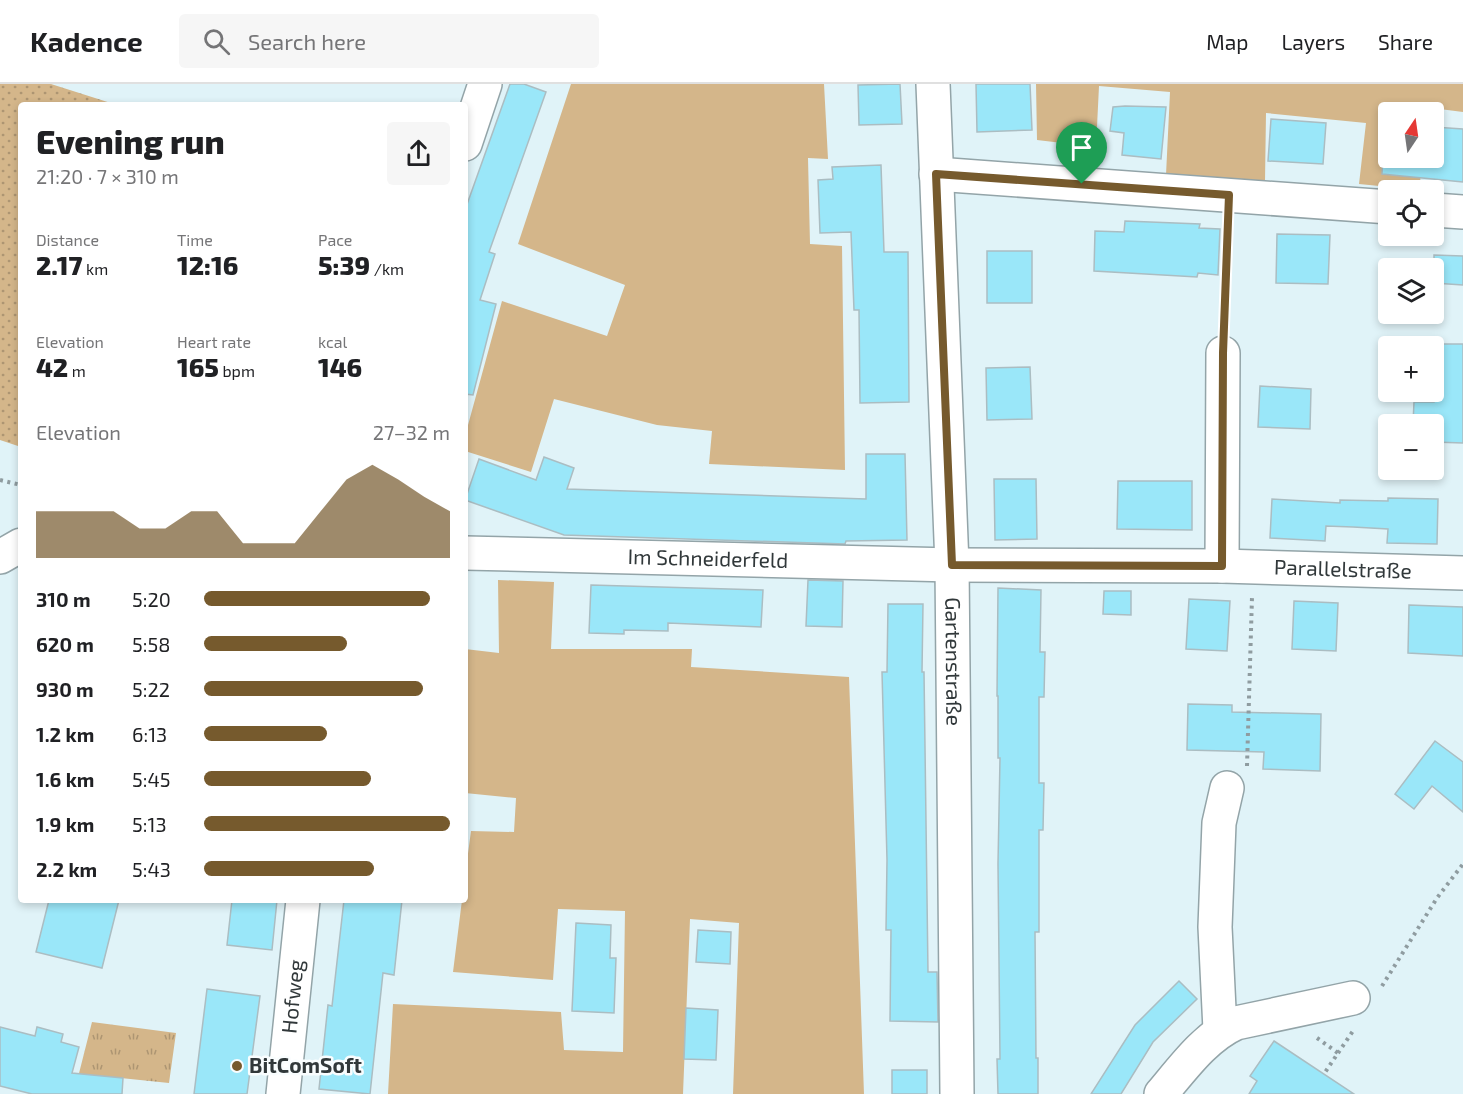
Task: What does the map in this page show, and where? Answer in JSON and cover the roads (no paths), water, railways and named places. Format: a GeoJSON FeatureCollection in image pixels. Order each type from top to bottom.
{"type":"FeatureCollection","features":[{"type":"Feature","properties":{"kind":"street"},"geometry":{"type":"LineString","coordinates":[[468,135],[485,84]]}},
{"type":"Feature","properties":{"kind":"street","name":"Gartenstraße"},"geometry":{"type":"LineString","coordinates":[[933,84],[952,565],[957,1094]]}},
{"type":"Feature","properties":{"kind":"street"},"geometry":{"type":"LineString","coordinates":[[936,174],[1378,206]]}},
{"type":"Feature","properties":{"kind":"street"},"geometry":{"type":"LineString","coordinates":[[1444,211],[1463,212]]}},
{"type":"Feature","properties":{"kind":"street"},"geometry":{"type":"LineString","coordinates":[[1223,353],[1238,567]]}},
{"type":"Feature","properties":{"kind":"street"},"geometry":{"type":"LineString","coordinates":[[0,557],[18,547]]}},
{"type":"Feature","properties":{"kind":"street","name":"Im Schneiderfeld"},"geometry":{"type":"LineString","coordinates":[[468,553],[952,565]]}},
{"type":"Feature","properties":{"kind":"street","name":"Parallelstraße"},"geometry":{"type":"LineString","coordinates":[[952,565],[1238,567],[1463,573]]}},
{"type":"Feature","properties":{"kind":"street"},"geometry":{"type":"LineString","coordinates":[[1220,1030],[1215,927],[1219,823],[1227,788]]}},
{"type":"Feature","properties":{"kind":"street","name":"Hofweg"},"geometry":{"type":"LineString","coordinates":[[283,1094],[303,903]]}},
{"type":"Feature","properties":{"kind":"street"},"geometry":{"type":"LineString","coordinates":[[1161,1094],[1220,1030],[1236,1023],[1353,998]]}},
{"type":"Feature","properties":{"kind":"place","name":"BitComSoft"},"geometry":{"type":"Point","coordinates":[237,1066]}}]}
